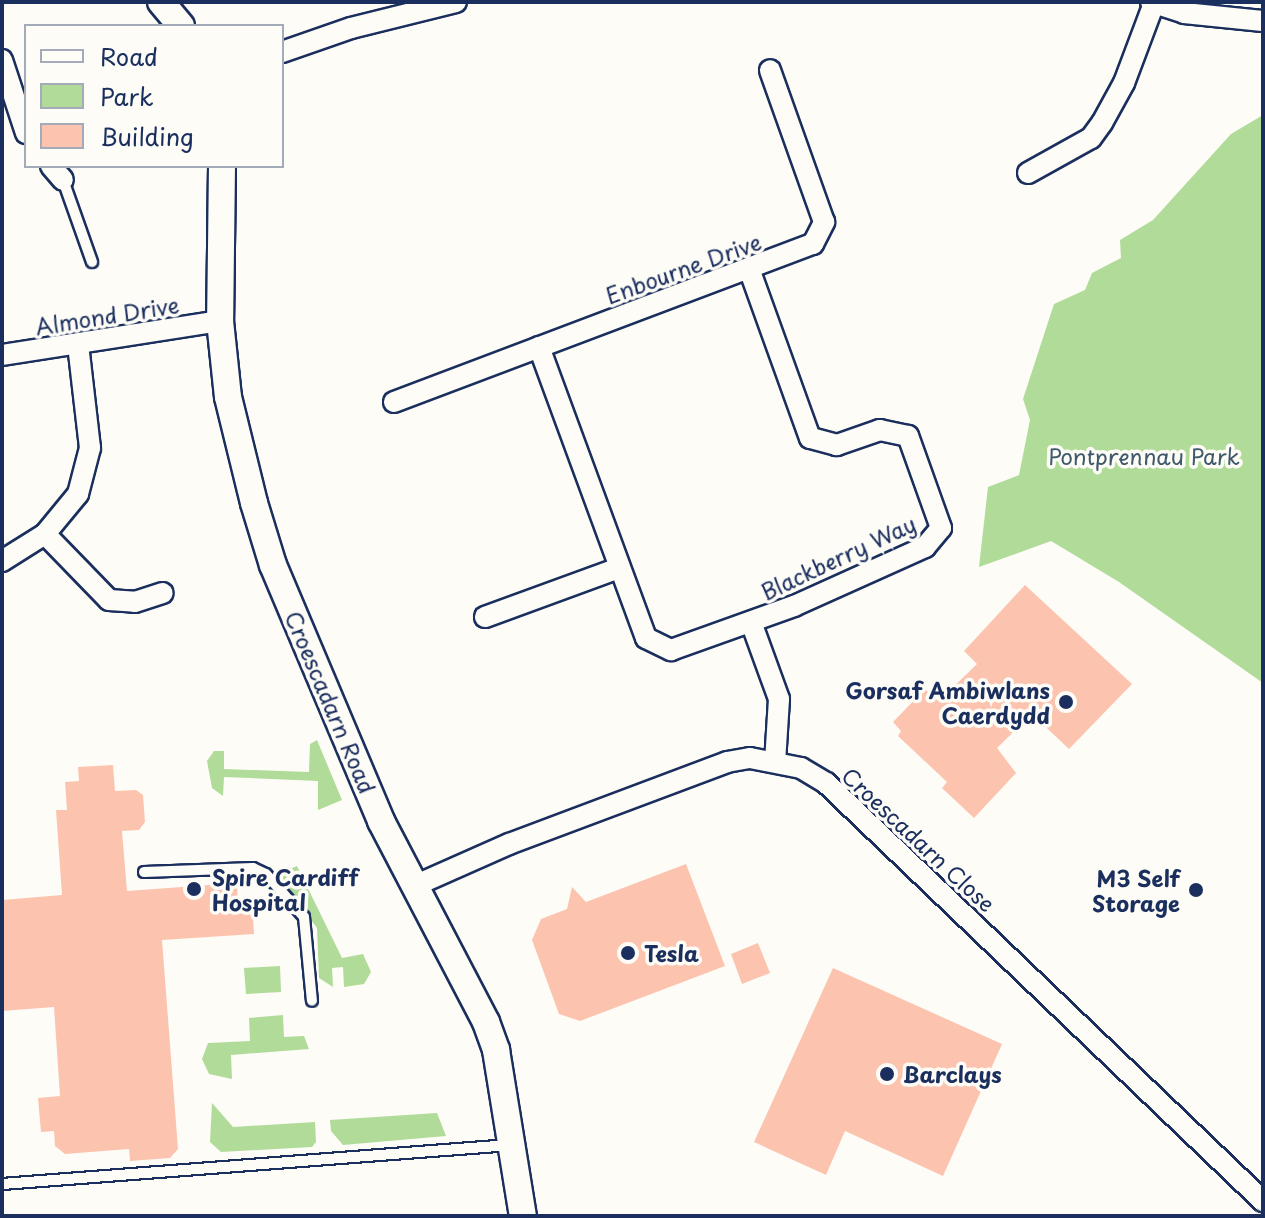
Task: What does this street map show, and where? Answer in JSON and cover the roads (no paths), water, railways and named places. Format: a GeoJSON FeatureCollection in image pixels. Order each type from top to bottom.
{"type":"FeatureCollection","features":[{"type":"Feature","properties":{"kind":"street"},"geometry":{"type":"LineString","coordinates":[[161,2],[179,24]]}},
{"type":"Feature","properties":{"kind":"street"},"geometry":{"type":"LineString","coordinates":[[284,51],[410,7],[456,2]]}},
{"type":"Feature","properties":{"kind":"street"},"geometry":{"type":"LineString","coordinates":[[1028,173],[1091,138],[1102,123],[1124,83],[1152,3],[1208,17],[1263,21]]}},
{"type":"Feature","properties":{"kind":"street"},"geometry":{"type":"LineString","coordinates":[[2,60],[24,127]]}},
{"type":"Feature","properties":{"kind":"street","name":"Enbourne Drive"},"geometry":{"type":"LineString","coordinates":[[394,402],[813,244],[824,222],[770,70]]}},
{"type":"Feature","properties":{"kind":"street","name":"Croescadarn Road"},"geometry":{"type":"LineString","coordinates":[[222,168],[220,321],[238,443],[273,565],[414,886],[486,1022],[496,1050],[523,1216]]}},
{"type":"Feature","properties":{"kind":"street","name":"Blackberry Way"},"geometry":{"type":"LineString","coordinates":[[539,347],[646,638],[659,648],[671,650],[751,622],[925,547],[941,528],[908,436],[880,430],[837,445],[810,438],[749,269]]}},
{"type":"Feature","properties":{"kind":"street","name":"Almond Drive"},"geometry":{"type":"LineString","coordinates":[[2,355],[220,321]]}},
{"type":"Feature","properties":{"kind":"street"},"geometry":{"type":"LineString","coordinates":[[2,561],[45,534],[78,494],[90,448],[78,345]]}},
{"type":"Feature","properties":{"kind":"street"},"geometry":{"type":"LineString","coordinates":[[45,534],[109,600],[135,602],[163,593]]}},
{"type":"Feature","properties":{"kind":"street"},"geometry":{"type":"LineString","coordinates":[[485,617],[619,568]]}},
{"type":"Feature","properties":{"kind":"street","name":"Blackberry Way"},"geometry":{"type":"LineString","coordinates":[[751,622],[779,699],[775,762]]}},
{"type":"Feature","properties":{"kind":"street","name":"Croescadarn Close"},"geometry":{"type":"LineString","coordinates":[[414,886],[509,844],[727,762],[775,762],[826,783],[1263,1201]]}},
{"type":"Feature","properties":{"kind":"lane"},"geometry":{"type":"LineString","coordinates":[[57,173],[92,262]]}},
{"type":"Feature","properties":{"kind":"lane"},"geometry":{"type":"LineString","coordinates":[[144,872],[253,868],[266,874],[304,917],[312,1001]]}},
{"type":"Feature","properties":{"kind":"lane"},"geometry":{"type":"LineString","coordinates":[[2,1184],[512,1145]]}},
{"type":"Feature","properties":{"kind":"place","name":"Gorsaf Ambiwlans Caerdydd"},"geometry":{"type":"Point","coordinates":[1066,702]}},
{"type":"Feature","properties":{"kind":"place","name":"Spire Cardiff Hospital"},"geometry":{"type":"Point","coordinates":[194,889]}},
{"type":"Feature","properties":{"kind":"place","name":"M3 Self Storage"},"geometry":{"type":"Point","coordinates":[1196,890]}},
{"type":"Feature","properties":{"kind":"place","name":"Tesla"},"geometry":{"type":"Point","coordinates":[628,953]}},
{"type":"Feature","properties":{"kind":"place","name":"Barclays"},"geometry":{"type":"Point","coordinates":[887,1074]}},
{"type":"Feature","properties":{"kind":"park label","name":"Pontprennau Park"},"geometry":{"type":"Point","coordinates":[1144,456]}}]}
